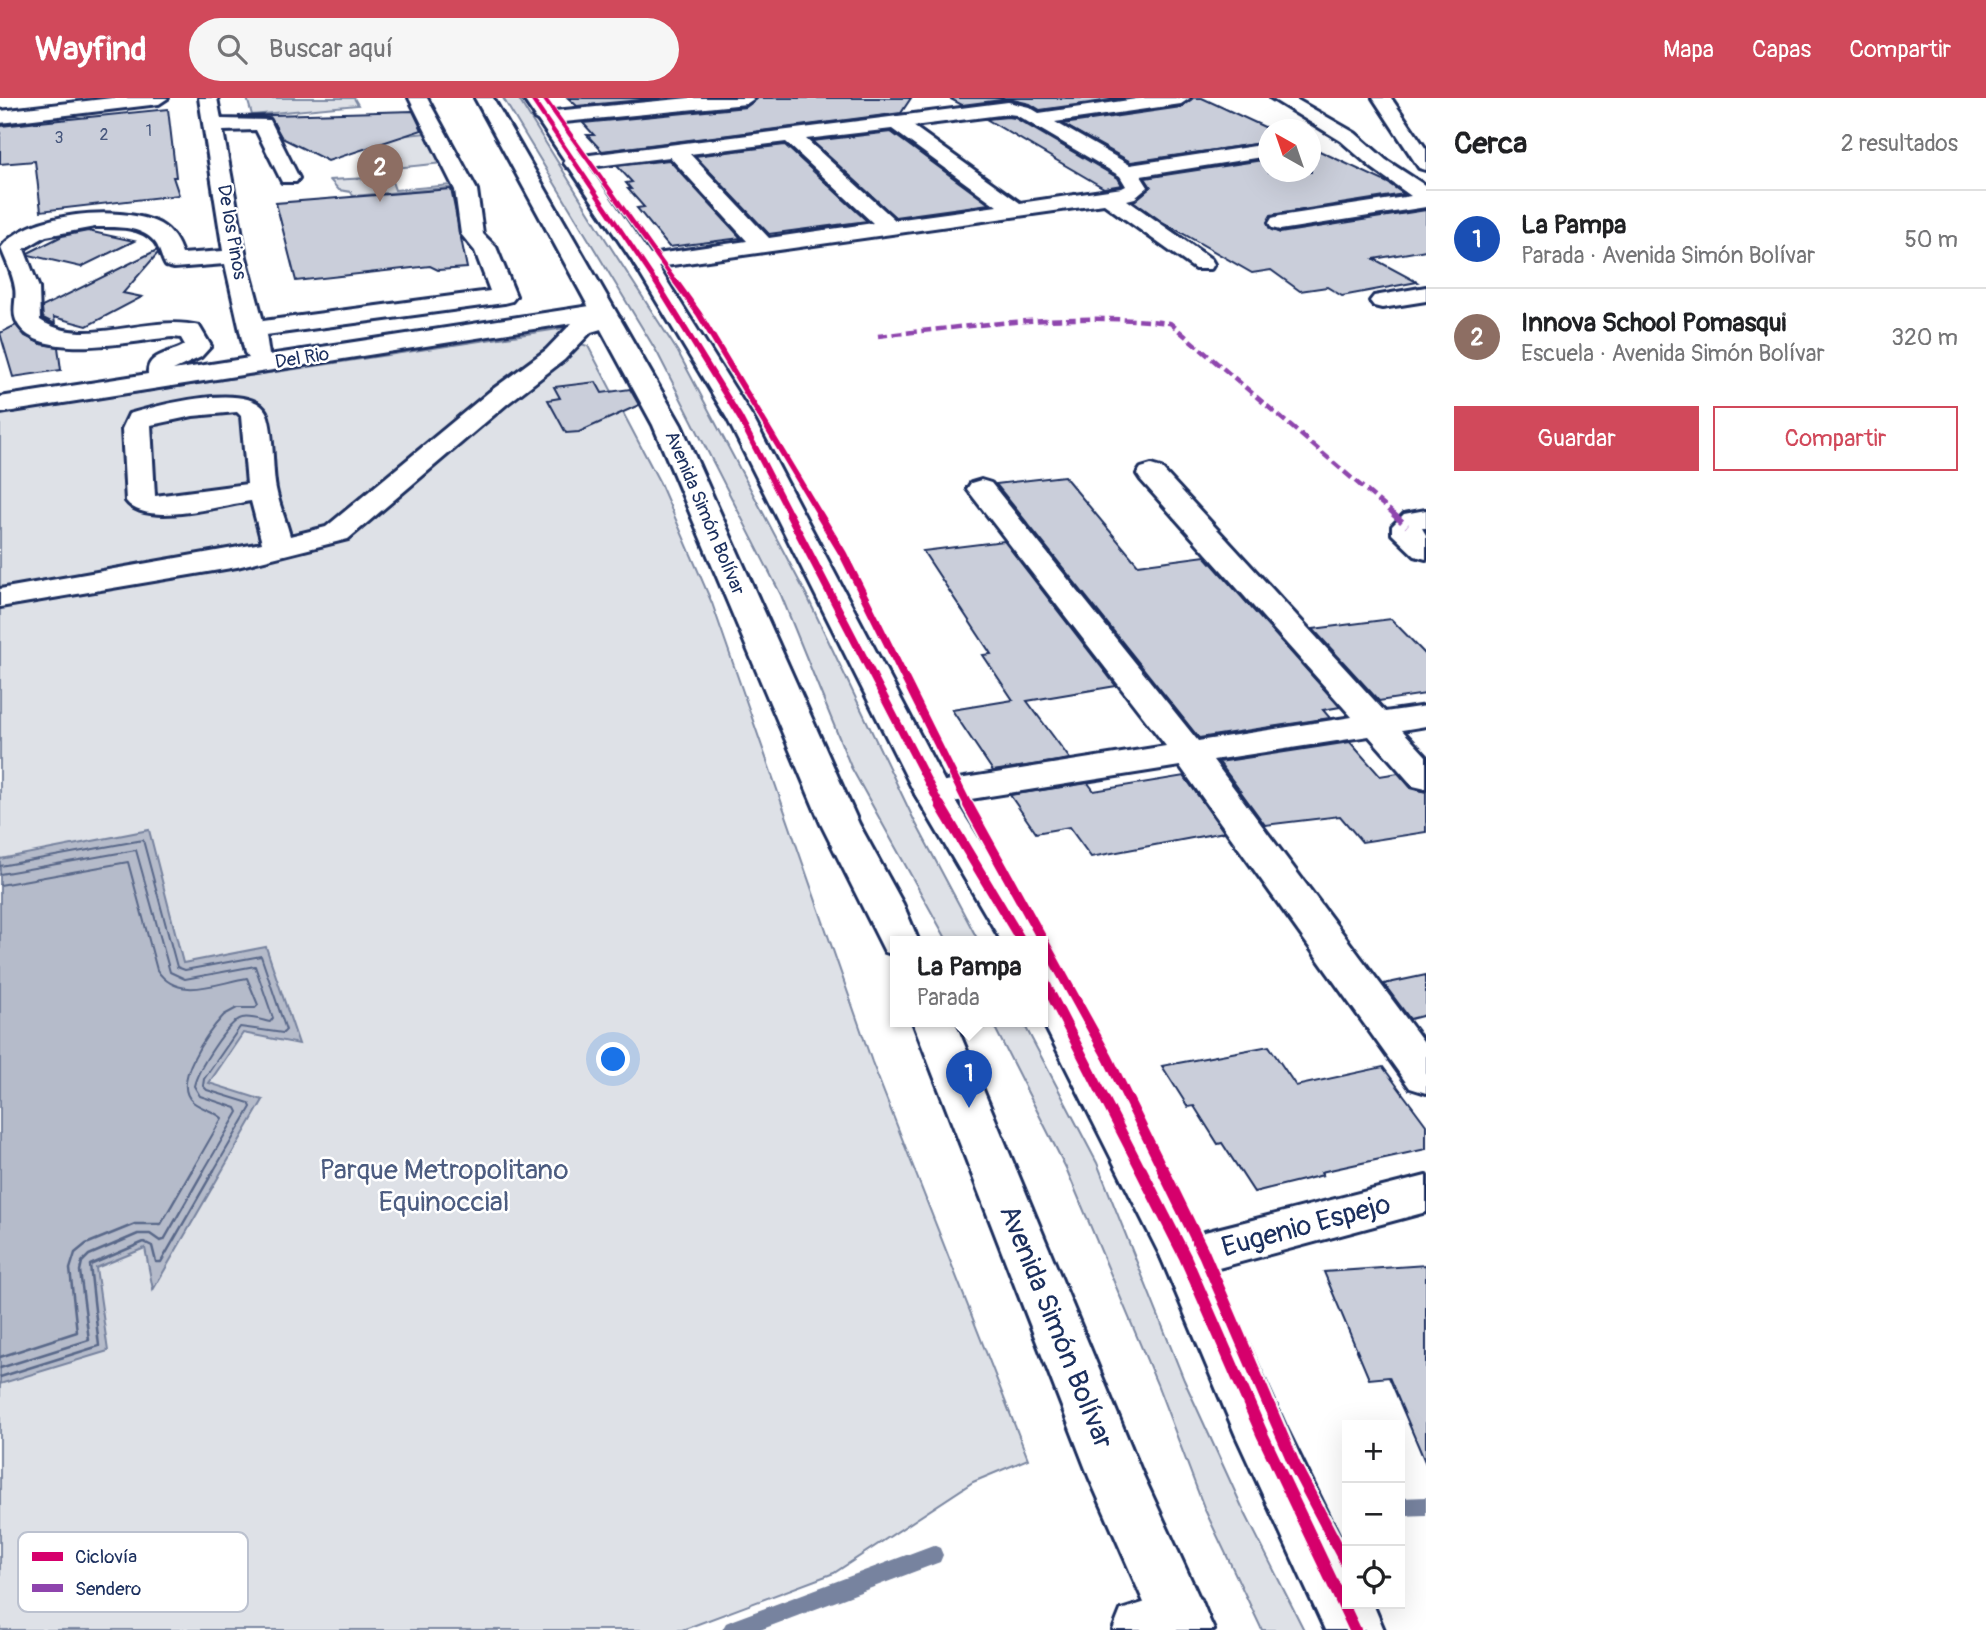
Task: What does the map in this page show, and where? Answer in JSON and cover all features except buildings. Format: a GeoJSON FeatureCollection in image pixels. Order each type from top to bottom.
{"type":"FeatureCollection","features":[{"type":"Feature","properties":{"kind":"main road"},"geometry":{"type":"LineString","coordinates":[[0,100],[18,98]]}},
{"type":"Feature","properties":{"kind":"main road"},"geometry":{"type":"LineString","coordinates":[[0,117],[159,98]]}},
{"type":"Feature","properties":{"kind":"main road","name":"De los Pinos"},"geometry":{"type":"LineString","coordinates":[[208,98],[227,196],[235,257],[262,364]]}},
{"type":"Feature","properties":{"kind":"main road"},"geometry":{"type":"LineString","coordinates":[[252,330],[504,296],[485,247],[477,242],[472,234],[466,190],[418,98]]}},
{"type":"Feature","properties":{"kind":"main road","name":"Avenida Simón Bolívar"},"geometry":{"type":"LineString","coordinates":[[484,98],[667,425],[840,824],[883,904],[896,936]]}},
{"type":"Feature","properties":{"kind":"main road"},"geometry":{"type":"LineString","coordinates":[[538,108],[746,98]]}},
{"type":"Feature","properties":{"kind":"main road"},"geometry":{"type":"LineString","coordinates":[[1038,119],[1181,98]]}},
{"type":"Feature","properties":{"kind":"main road"},"geometry":{"type":"LineString","coordinates":[[1280,98],[1348,137],[1426,199]]}},
{"type":"Feature","properties":{"kind":"main road"},"geometry":{"type":"LineString","coordinates":[[1382,98],[1426,164]]}},
{"type":"Feature","properties":{"kind":"main road"},"geometry":{"type":"LineString","coordinates":[[538,108],[645,262],[740,418],[933,794],[1018,936]]}},
{"type":"Feature","properties":{"kind":"main road"},"geometry":{"type":"LineString","coordinates":[[574,163],[898,124],[1007,108],[1022,111],[1038,119],[1127,172],[1138,187],[1135,191],[1107,196],[645,262]]}},
{"type":"Feature","properties":{"kind":"main road"},"geometry":{"type":"LineString","coordinates":[[212,125],[263,124],[289,178]]}},
{"type":"Feature","properties":{"kind":"main road"},"geometry":{"type":"LineString","coordinates":[[898,124],[1015,209]]}},
{"type":"Feature","properties":{"kind":"main road"},"geometry":{"type":"LineString","coordinates":[[792,137],[890,227]]}},
{"type":"Feature","properties":{"kind":"main road"},"geometry":{"type":"LineString","coordinates":[[1323,141],[1348,137]]}},
{"type":"Feature","properties":{"kind":"main road"},"geometry":{"type":"LineString","coordinates":[[677,152],[763,245]]}},
{"type":"Feature","properties":{"kind":"main road"},"geometry":{"type":"LineString","coordinates":[[1127,172],[1258,152]]}},
{"type":"Feature","properties":{"kind":"main road"},"geometry":{"type":"LineString","coordinates":[[1379,164],[1393,170],[1426,172]]}},
{"type":"Feature","properties":{"kind":"main road"},"geometry":{"type":"LineString","coordinates":[[1107,196],[1203,264]]}},
{"type":"Feature","properties":{"kind":"main road"},"geometry":{"type":"LineString","coordinates":[[1280,223],[1426,199]]}},
{"type":"Feature","properties":{"kind":"main road"},"geometry":{"type":"LineString","coordinates":[[161,380],[160,365],[192,352],[198,346],[190,331],[160,330],[99,339],[72,339],[44,333],[31,325],[26,314],[28,294],[12,248],[24,237],[46,228],[98,220],[125,221],[150,227],[164,237],[174,261],[235,257]]}},
{"type":"Feature","properties":{"kind":"main road"},"geometry":{"type":"LineString","coordinates":[[1382,301],[1426,294]]}},
{"type":"Feature","properties":{"kind":"main road"},"geometry":{"type":"LineString","coordinates":[[0,598],[237,558],[337,533],[498,398],[555,355],[582,327],[607,315]]}},
{"type":"Feature","properties":{"kind":"main road","name":"Del Rio"},"geometry":{"type":"LineString","coordinates":[[0,405],[262,364],[607,315]]}},
{"type":"Feature","properties":{"kind":"main road"},"geometry":{"type":"LineString","coordinates":[[262,490],[169,505],[154,506],[141,501],[135,429],[139,420],[155,413],[232,404],[246,406],[254,414],[262,490],[279,548]]}},
{"type":"Feature","properties":{"kind":"main road"},"geometry":{"type":"LineString","coordinates":[[1150,474],[1426,778]]}},
{"type":"Feature","properties":{"kind":"main road"},"geometry":{"type":"LineString","coordinates":[[981,489],[1190,754],[1426,1077]]}},
{"type":"Feature","properties":{"kind":"main road"},"geometry":{"type":"LineString","coordinates":[[1426,519],[1414,520],[1408,526],[1407,534],[1426,550]]}},
{"type":"Feature","properties":{"kind":"main road"},"geometry":{"type":"LineString","coordinates":[[933,794],[1426,716]]}},
{"type":"Feature","properties":{"kind":"main road"},"geometry":{"type":"LineString","coordinates":[[1048,989],[1185,1257],[1263,1436],[1355,1630]]}},
{"type":"Feature","properties":{"kind":"main road","name":"Avenida Simón Bolívar"},"geometry":{"type":"LineString","coordinates":[[936,1027],[1115,1477],[1169,1626]]}},
{"type":"Feature","properties":{"kind":"main road","name":"Eugenio Espejo"},"geometry":{"type":"LineString","coordinates":[[1185,1257],[1426,1194]]}},
{"type":"Feature","properties":{"kind":"green space"},"geometry":{"type":"Polygon","coordinates":[[[247,98],[354,98],[358,105],[252,115],[247,98]]]}},
{"type":"Feature","properties":{"kind":"green space"},"geometry":{"type":"Polygon","coordinates":[[[503,98],[518,98],[678,352],[806,594],[914,820],[976,936],[945,936],[851,767],[781,595],[658,354],[503,98]]]}},
{"type":"Feature","properties":{"kind":"green space"},"geometry":{"type":"Polygon","coordinates":[[[426,133],[444,163],[385,169],[370,139],[426,133]]]}},
{"type":"Feature","properties":{"kind":"green space"},"geometry":{"type":"Polygon","coordinates":[[[442,167],[448,167],[459,187],[353,196],[351,192],[339,190],[330,180],[370,178],[389,173],[395,190],[452,185],[442,167]]]}},
{"type":"Feature","properties":{"kind":"green space","name":"Parque Metropolitano Equinoccial"},"geometry":{"type":"Polygon","coordinates":[[[565,328],[560,338],[588,346],[660,483],[712,603],[872,1062],[1028,1459],[973,1482],[834,1573],[682,1630],[0,1630],[0,414],[565,328]]]}},
{"type":"Feature","properties":{"kind":"green space"},"geometry":{"type":"Polygon","coordinates":[[[995,1027],[1026,1027],[1097,1163],[1184,1380],[1242,1507],[1304,1630],[1262,1630],[1205,1510],[1157,1384],[1066,1168],[995,1027]]]}},
{"type":"Feature","properties":{"kind":"water"},"geometry":{"type":"Polygon","coordinates":[[[149,830],[183,963],[266,947],[299,1044],[243,1033],[209,1083],[263,1100],[153,1290],[145,1248],[96,1268],[108,1351],[0,1384],[0,859],[149,830]]]}},
{"type":"Feature","properties":{"kind":"waterway"},"geometry":{"type":"LineString","coordinates":[[1405,1507],[1426,1506]]}},
{"type":"Feature","properties":{"kind":"waterway"},"geometry":{"type":"LineString","coordinates":[[733,1630],[933,1555]]}},
{"type":"Feature","properties":{"kind":"marked path"},"geometry":{"type":"LineString","coordinates":[[878,336],[1061,318],[1097,317],[1170,323],[1407,526]]}},
{"type":"Feature","properties":{"kind":"cycle path"},"geometry":{"type":"LineString","coordinates":[[544,98],[699,314],[843,554],[960,791],[1040,936]]}},
{"type":"Feature","properties":{"kind":"cycle path"},"geometry":{"type":"LineString","coordinates":[[532,99],[644,262],[740,418],[933,794],[1018,936]]}},
{"type":"Feature","properties":{"kind":"cycle path"},"geometry":{"type":"LineString","coordinates":[[1048,950],[1108,1058],[1204,1254],[1295,1466],[1342,1555]]}},
{"type":"Feature","properties":{"kind":"cycle path"},"geometry":{"type":"LineString","coordinates":[[1048,989],[1185,1257],[1263,1436],[1355,1630]]}},
{"type":"Feature","properties":{"kind":"place","name":"Innova School Pomasqui"},"geometry":{"type":"Point","coordinates":[380,202]}},
{"type":"Feature","properties":{"kind":"place","name":"La Pampa"},"geometry":{"type":"Point","coordinates":[969,1108]}}]}
